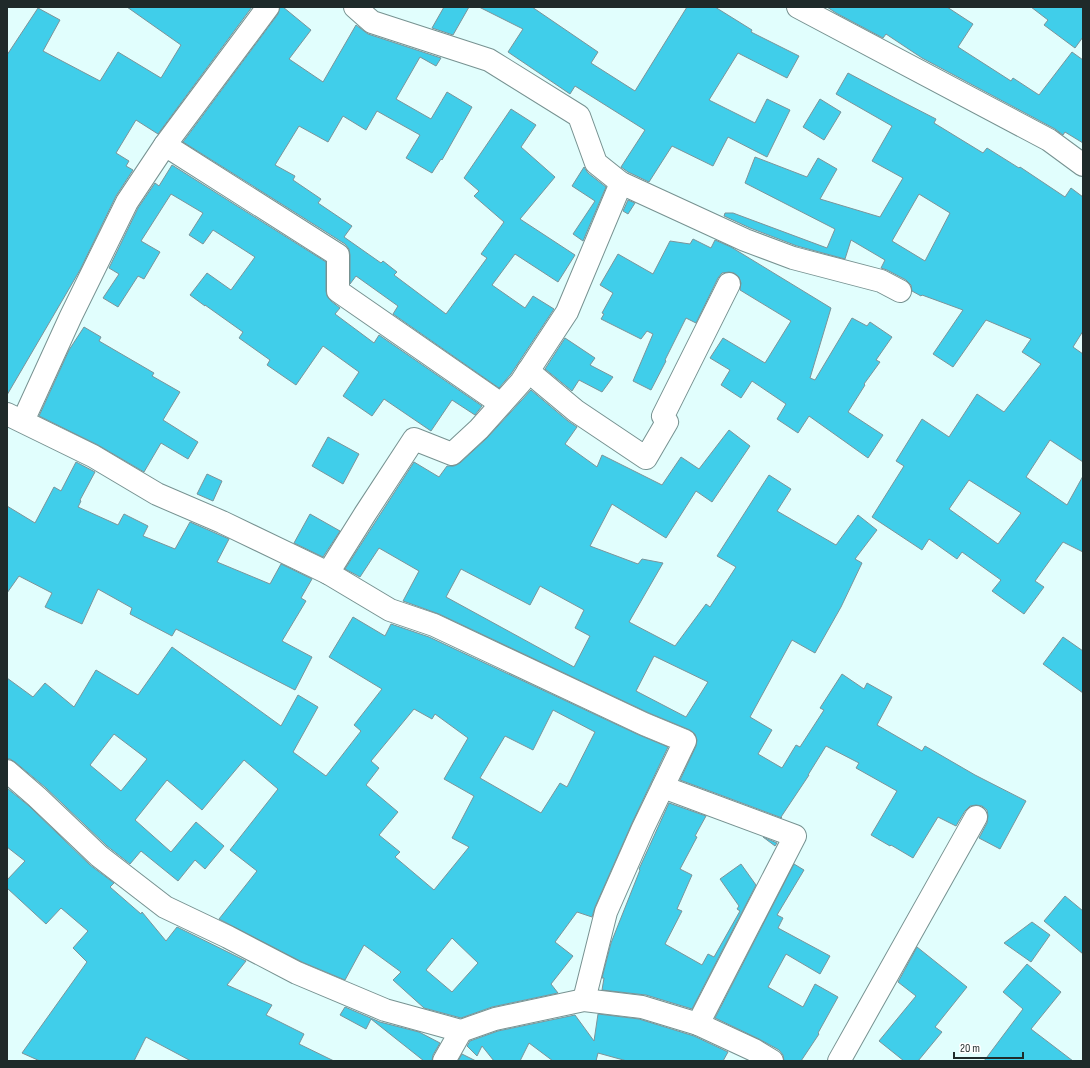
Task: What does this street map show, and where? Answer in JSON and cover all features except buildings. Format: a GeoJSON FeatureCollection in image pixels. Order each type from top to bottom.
{"type":"FeatureCollection","features":[{"type":"Feature","properties":{"kind":"street"},"geometry":{"type":"LineString","coordinates":[[268,7],[165,145],[127,202],[71,316],[15,418],[93,456],[157,494],[222,522],[328,573],[390,610],[434,624],[644,724],[685,741],[643,828],[606,912],[584,1000]]}},
{"type":"Feature","properties":{"kind":"street"},"geometry":{"type":"LineString","coordinates":[[355,7],[372,22],[489,60],[579,116],[596,163],[621,183],[745,240],[794,258],[881,281],[900,291]]}},
{"type":"Feature","properties":{"kind":"street"},"geometry":{"type":"LineString","coordinates":[[798,7],[1049,140],[1083,165]]}},
{"type":"Feature","properties":{"kind":"street"},"geometry":{"type":"LineString","coordinates":[[165,145],[338,255],[338,291],[501,404]]}},
{"type":"Feature","properties":{"kind":"street"},"geometry":{"type":"LineString","coordinates":[[328,573],[414,439],[452,454],[479,429],[521,382],[567,312],[621,183]]}},
{"type":"Feature","properties":{"kind":"street"},"geometry":{"type":"LineString","coordinates":[[528,371],[576,411],[646,458],[667,422],[663,416],[729,284]]}},
{"type":"Feature","properties":{"kind":"street"},"geometry":{"type":"LineString","coordinates":[[7,771],[37,796],[98,856],[165,907],[228,937],[297,973],[385,1010],[461,1031],[494,1019],[584,1000],[642,1007],[698,1024],[758,1057]]}},
{"type":"Feature","properties":{"kind":"street"},"geometry":{"type":"LineString","coordinates":[[663,787],[795,836],[698,1024]]}},
{"type":"Feature","properties":{"kind":"street"},"geometry":{"type":"LineString","coordinates":[[839,1061],[976,817]]}},
{"type":"Feature","properties":{"kind":"street"},"geometry":{"type":"LineString","coordinates":[[444,1061],[461,1031]]}}]}
